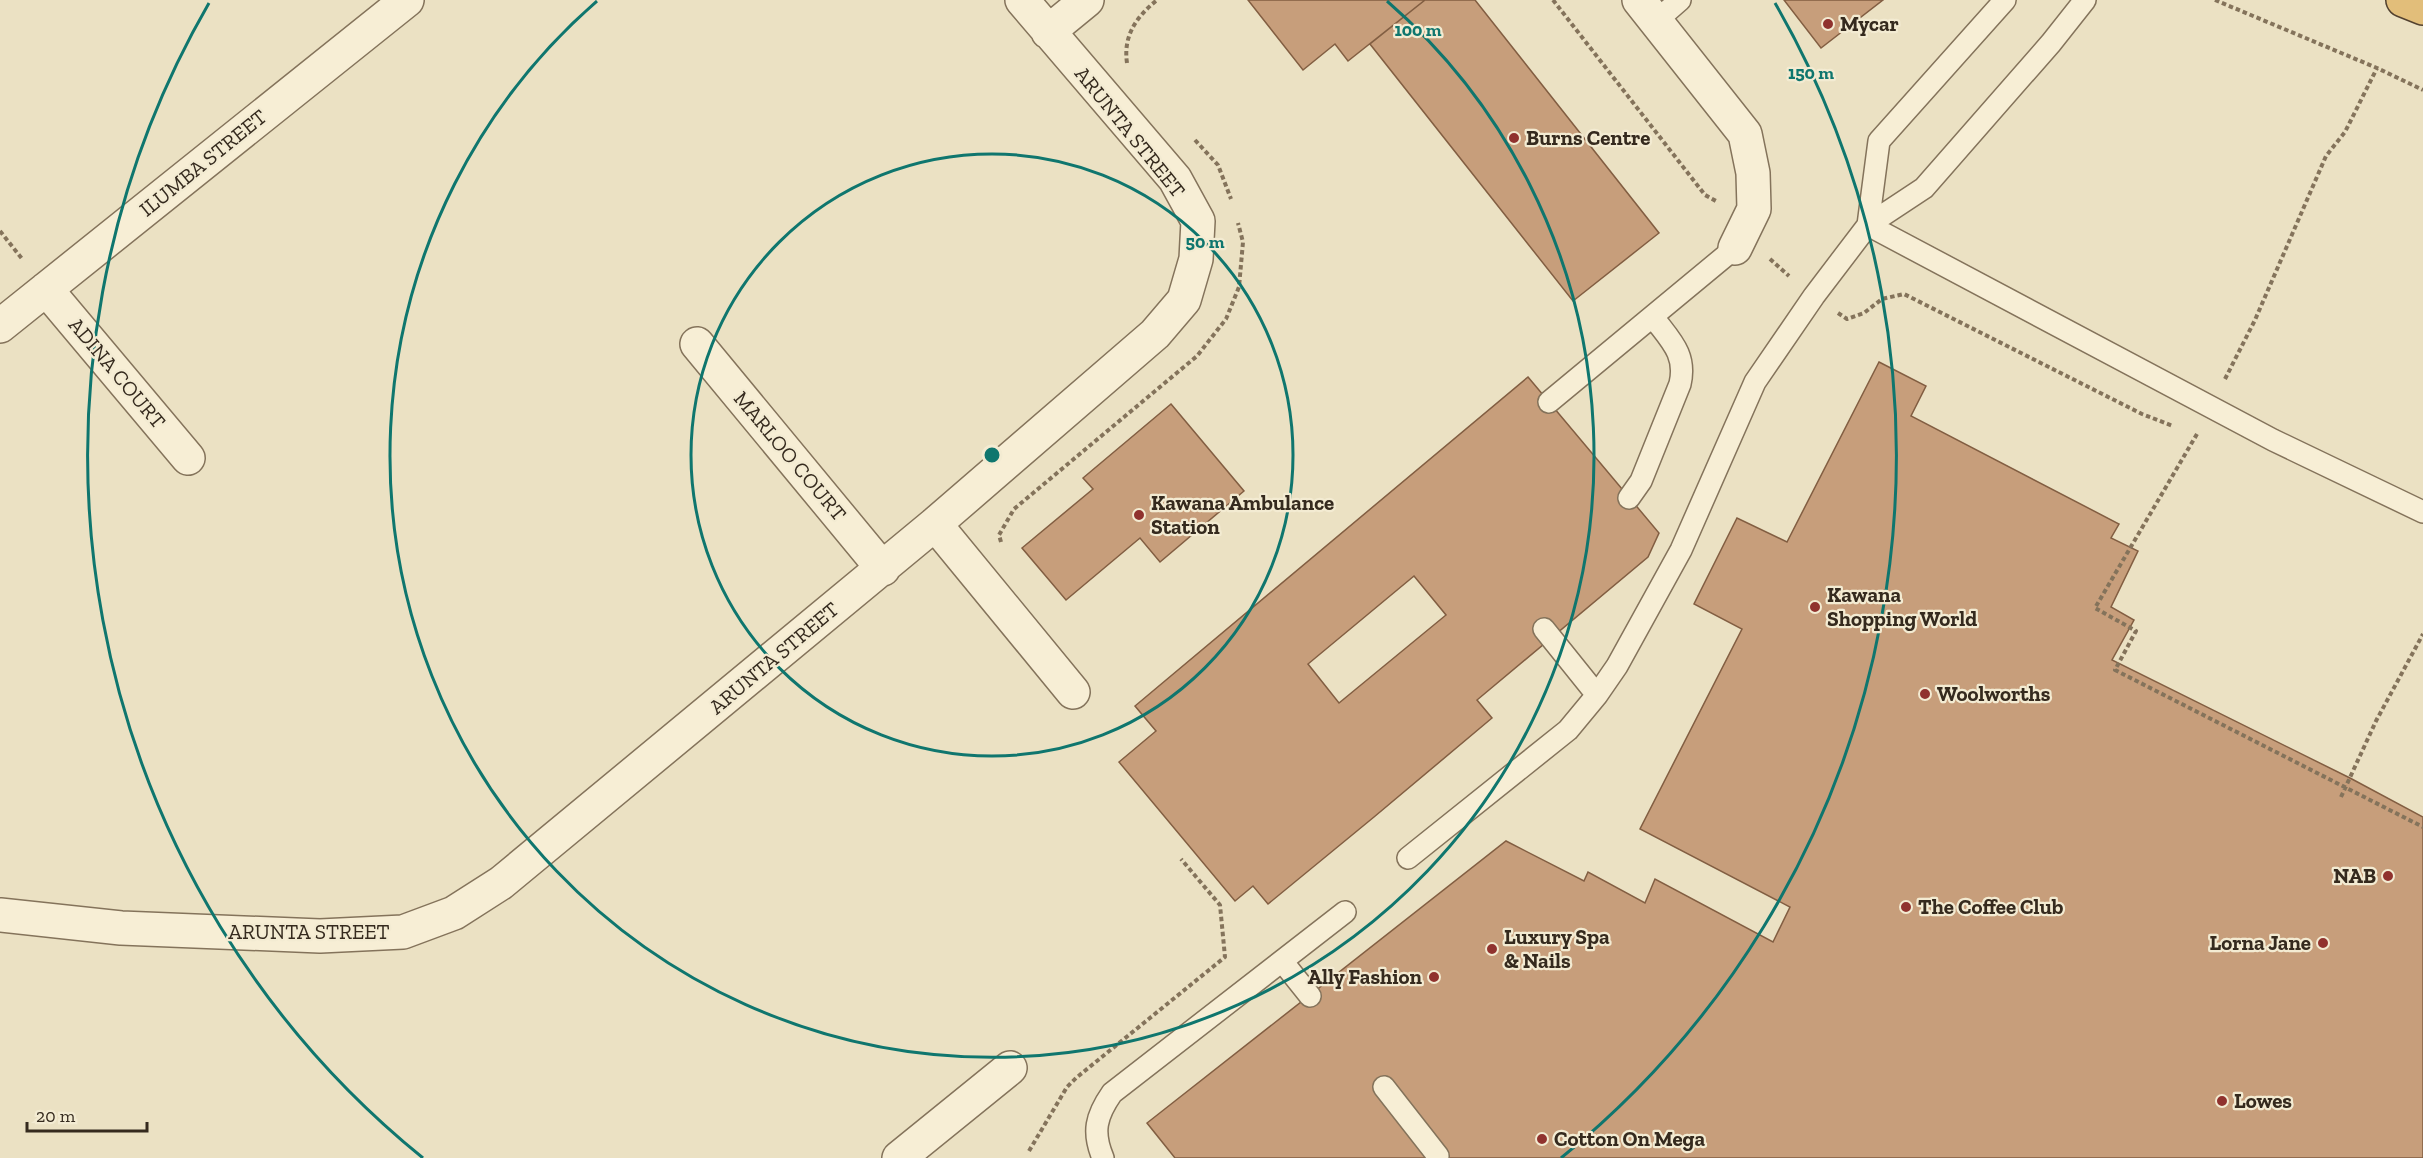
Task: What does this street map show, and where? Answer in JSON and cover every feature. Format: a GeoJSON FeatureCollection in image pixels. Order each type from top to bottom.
{"type":"FeatureCollection","features":[{"type":"Feature","properties":{"kind":"highway"},"geometry":{"type":"LineString","coordinates":[[2403,0],[2423,8]]}},
{"type":"Feature","properties":{"kind":"street","name":"ILUMBA STREET"},"geometry":{"type":"LineString","coordinates":[[0,326],[407,0]]}},
{"type":"Feature","properties":{"kind":"street","name":"ARUNTA STREET"},"geometry":{"type":"LineString","coordinates":[[0,915],[121,928],[320,936],[404,932],[454,913],[501,883],[883,568],[1155,334],[1184,300],[1196,259],[1198,221],[1175,179],[1022,0]]}},
{"type":"Feature","properties":{"kind":"street"},"geometry":{"type":"LineString","coordinates":[[1048,32],[1087,0]]}},
{"type":"Feature","properties":{"kind":"street"},"geometry":{"type":"LineString","coordinates":[[1658,7],[1745,134],[1753,173],[1754,209],[1735,248]]}},
{"type":"Feature","properties":{"kind":"street","name":"ADINA COURT"},"geometry":{"type":"LineString","coordinates":[[46,289],[188,458]]}},
{"type":"Feature","properties":{"kind":"street","name":"MARLOO COURT"},"geometry":{"type":"LineString","coordinates":[[697,344],[883,568]]}},
{"type":"Feature","properties":{"kind":"street"},"geometry":{"type":"LineString","coordinates":[[935,524],[1073,692]]}},
{"type":"Feature","properties":{"kind":"street"},"geometry":{"type":"LineString","coordinates":[[899,1158],[1010,1068]]}},
{"type":"Feature","properties":{"kind":"lane"},"geometry":{"type":"LineString","coordinates":[[1868,225],[1879,141],[2005,0]]}},
{"type":"Feature","properties":{"kind":"lane"},"geometry":{"type":"LineString","coordinates":[[1408,858],[1568,730],[1597,695],[1617,666],[1681,550],[1755,382],[1814,296],[1868,225],[1924,188],[2051,43],[2085,0]]}},
{"type":"Feature","properties":{"kind":"lane"},"geometry":{"type":"LineString","coordinates":[[1868,225],[2273,440],[2423,512]]}},
{"type":"Feature","properties":{"kind":"lane"},"geometry":{"type":"LineString","coordinates":[[1549,402],[1735,248]]}},
{"type":"Feature","properties":{"kind":"lane"},"geometry":{"type":"LineString","coordinates":[[1629,498],[1641,481],[1680,384],[1683,369],[1681,356],[1653,317]]}},
{"type":"Feature","properties":{"kind":"lane"},"geometry":{"type":"LineString","coordinates":[[1544,628],[1597,695]]}},
{"type":"Feature","properties":{"kind":"lane"},"geometry":{"type":"LineString","coordinates":[[1103,1158],[1096,1142],[1099,1112],[1112,1093],[1345,912]]}},
{"type":"Feature","properties":{"kind":"lane"},"geometry":{"type":"LineString","coordinates":[[1282,961],[1310,996]]}},
{"type":"Feature","properties":{"kind":"lane"},"geometry":{"type":"LineString","coordinates":[[1384,1087],[1438,1156]]}},
{"type":"Feature","properties":{"kind":"path"},"geometry":{"type":"LineString","coordinates":[[2215,0],[2377,68],[2423,90]]}},
{"type":"Feature","properties":{"kind":"path"},"geometry":{"type":"LineString","coordinates":[[2377,68],[2345,132],[2326,156],[2255,320],[2212,406],[2161,498],[2095,608],[2136,631],[2115,670],[2423,827]]}},
{"type":"Feature","properties":{"kind":"path"},"geometry":{"type":"LineString","coordinates":[[2341,797],[2376,721],[2423,634]]}},
{"type":"Feature","properties":{"kind":"path"},"geometry":{"type":"LineString","coordinates":[[1029,1151],[1067,1087],[1076,1078],[1225,957],[1220,905],[1181,859]]}},
{"type":"Feature","properties":{"kind":"building"},"geometry":{"type":"Polygon","coordinates":[[[1248,0],[1425,0],[1348,61],[1335,44],[1303,70],[1248,0]]]}},
{"type":"Feature","properties":{"kind":"building","name":"Burns Centre"},"geometry":{"type":"Polygon","coordinates":[[[1425,0],[1475,0],[1659,233],[1573,301],[1370,44],[1425,0]]]}},
{"type":"Feature","properties":{"kind":"building","name":"Mycar"},"geometry":{"type":"Polygon","coordinates":[[[1784,0],[1883,0],[1821,48],[1784,0]]]}},
{"type":"Feature","properties":{"kind":"building"},"geometry":{"type":"Polygon","coordinates":[[[1879,362],[1926,386],[1911,416],[2119,524],[2111,538],[2138,551],[2111,607],[2134,620],[2112,660],[2350,778],[2423,817],[2423,1158],[1175,1158],[1147,1123],[1506,841],[1584,881],[1588,872],[1645,903],[1655,879],[1773,942],[1790,907],[1640,829],[1742,629],[1694,604],[1737,518],[1787,542],[1879,362]]]}},
{"type":"Feature","properties":{"kind":"building"},"geometry":{"type":"Polygon","coordinates":[[[1528,377],[1659,533],[1648,557],[1477,700],[1492,718],[1268,904],[1253,886],[1235,901],[1119,762],[1156,731],[1135,706],[1528,377]],[[1414,576],[1308,664],[1339,703],[1446,615],[1414,576]]]}},
{"type":"Feature","properties":{"kind":"building","name":"Kawana Ambulance Station"},"geometry":{"type":"Polygon","coordinates":[[[1171,404],[1244,491],[1160,562],[1140,538],[1066,600],[1022,548],[1093,489],[1083,478],[1171,404]]]}},
{"type":"Feature","properties":{"kind":"place","name":"Mycar"},"geometry":{"type":"Point","coordinates":[1828,24]}},
{"type":"Feature","properties":{"kind":"place","name":"Burns Centre"},"geometry":{"type":"Point","coordinates":[1514,138]}},
{"type":"Feature","properties":{"kind":"place","name":"Kawana Ambulance Station"},"geometry":{"type":"Point","coordinates":[1139,515]}},
{"type":"Feature","properties":{"kind":"place","name":"Kawana Shopping World"},"geometry":{"type":"Point","coordinates":[1815,607]}},
{"type":"Feature","properties":{"kind":"place","name":"Woolworths"},"geometry":{"type":"Point","coordinates":[1925,694]}},
{"type":"Feature","properties":{"kind":"place","name":"NAB"},"geometry":{"type":"Point","coordinates":[2388,876]}},
{"type":"Feature","properties":{"kind":"place","name":"The Coffee Club"},"geometry":{"type":"Point","coordinates":[1906,907]}},
{"type":"Feature","properties":{"kind":"place","name":"Lorna Jane"},"geometry":{"type":"Point","coordinates":[2323,943]}},
{"type":"Feature","properties":{"kind":"place","name":"Luxury Spa & Nails"},"geometry":{"type":"Point","coordinates":[1492,949]}},
{"type":"Feature","properties":{"kind":"place","name":"Ally Fashion"},"geometry":{"type":"Point","coordinates":[1434,977]}},
{"type":"Feature","properties":{"kind":"place","name":"Lowes"},"geometry":{"type":"Point","coordinates":[2222,1101]}},
{"type":"Feature","properties":{"kind":"place","name":"Cotton On Mega"},"geometry":{"type":"Point","coordinates":[1542,1139]}}]}
